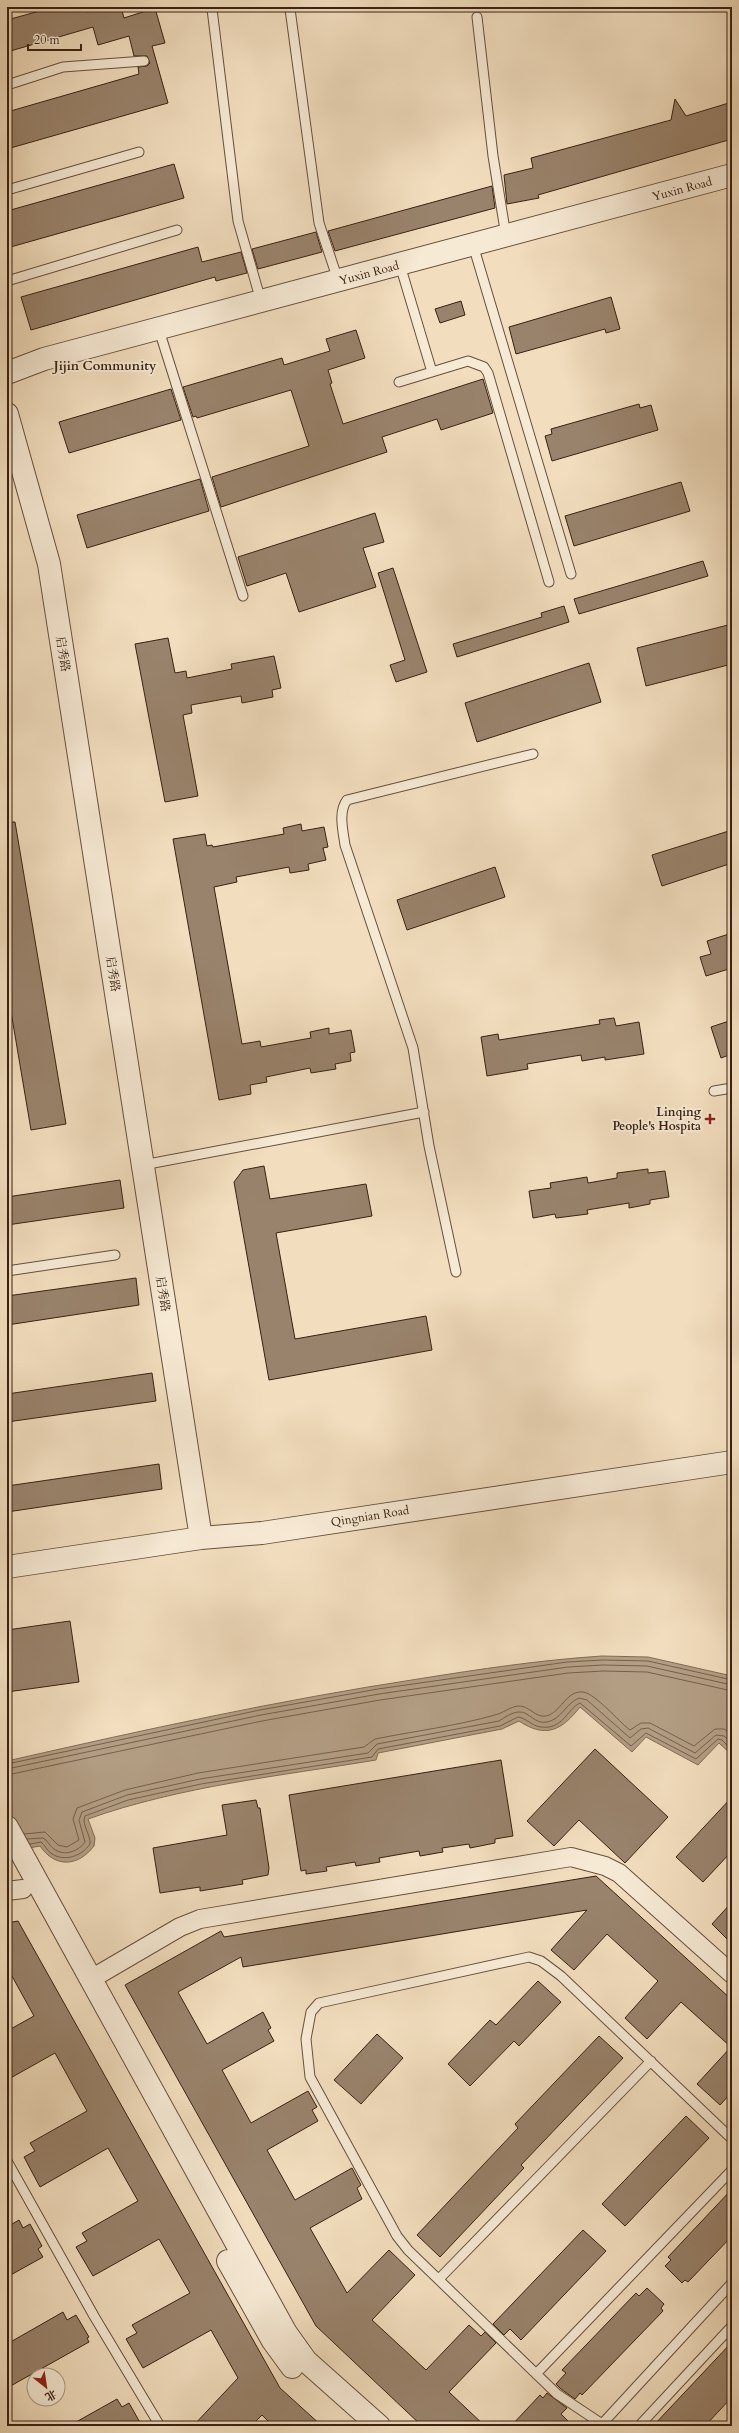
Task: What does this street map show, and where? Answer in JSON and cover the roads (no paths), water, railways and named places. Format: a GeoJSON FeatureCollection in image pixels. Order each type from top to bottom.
{"type":"FeatureCollection","features":[{"type":"Feature","properties":{"kind":"street","name":"Yuxin Road"},"geometry":{"type":"LineString","coordinates":[[7,373],[44,359],[159,330],[732,175]]}},
{"type":"Feature","properties":{"kind":"street","name":"启秀路"},"geometry":{"type":"LineString","coordinates":[[7,414],[49,564],[201,1538]]}},
{"type":"Feature","properties":{"kind":"street","name":"Qingnian Road"},"geometry":{"type":"LineString","coordinates":[[7,1567],[201,1538],[262,1532],[732,1462]]}},
{"type":"Feature","properties":{"kind":"street"},"geometry":{"type":"LineString","coordinates":[[7,1827],[16,1876],[273,2341],[295,2371],[355,2426]]}},
{"type":"Feature","properties":{"kind":"street"},"geometry":{"type":"LineString","coordinates":[[91,1979],[180,1927],[200,1919],[571,1857],[605,1866],[619,1873],[732,1974]]}},
{"type":"Feature","properties":{"kind":"street"},"geometry":{"type":"LineString","coordinates":[[16,1876],[91,1979],[286,2333],[306,2361],[379,2426]]}},
{"type":"Feature","properties":{"kind":"lane"},"geometry":{"type":"LineString","coordinates":[[212,9],[238,221],[262,302]]}},
{"type":"Feature","properties":{"kind":"lane"},"geometry":{"type":"LineString","coordinates":[[290,9],[320,223],[338,281]]}},
{"type":"Feature","properties":{"kind":"lane"},"geometry":{"type":"LineString","coordinates":[[477,17],[493,156],[506,236]]}},
{"type":"Feature","properties":{"kind":"lane"},"geometry":{"type":"LineString","coordinates":[[7,85],[63,67],[144,61]]}},
{"type":"Feature","properties":{"kind":"lane"},"geometry":{"type":"LineString","coordinates":[[7,190],[140,152]]}},
{"type":"Feature","properties":{"kind":"lane"},"geometry":{"type":"LineString","coordinates":[[7,281],[177,230]]}},
{"type":"Feature","properties":{"kind":"lane"},"geometry":{"type":"LineString","coordinates":[[474,245],[571,574]]}},
{"type":"Feature","properties":{"kind":"lane"},"geometry":{"type":"LineString","coordinates":[[400,265],[432,372]]}},
{"type":"Feature","properties":{"kind":"lane"},"geometry":{"type":"LineString","coordinates":[[159,330],[243,596]]}},
{"type":"Feature","properties":{"kind":"lane"},"geometry":{"type":"LineString","coordinates":[[399,382],[468,361],[484,367],[488,373],[549,582]]}},
{"type":"Feature","properties":{"kind":"lane"},"geometry":{"type":"LineString","coordinates":[[456,1272],[429,1146],[412,1048],[345,845],[342,819],[343,806],[347,800],[533,754]]}},
{"type":"Feature","properties":{"kind":"lane"},"geometry":{"type":"LineString","coordinates":[[714,1092],[732,1088]]}},
{"type":"Feature","properties":{"kind":"lane"},"geometry":{"type":"LineString","coordinates":[[143,1165],[424,1112]]}},
{"type":"Feature","properties":{"kind":"lane"},"geometry":{"type":"LineString","coordinates":[[7,1271],[115,1255]]}},
{"type":"Feature","properties":{"kind":"lane"},"geometry":{"type":"LineString","coordinates":[[732,2139],[561,1976],[541,1961],[529,1957],[320,2003],[315,2007],[309,2019],[306,2039],[310,2077],[397,2236],[438,2279],[557,2394],[602,2424],[732,2283]]}},
{"type":"Feature","properties":{"kind":"lane"},"geometry":{"type":"LineString","coordinates":[[438,2279],[651,2061]]}},
{"type":"Feature","properties":{"kind":"lane"},"geometry":{"type":"LineString","coordinates":[[7,2161],[94,2316],[160,2426]]}},
{"type":"Feature","properties":{"kind":"lane"},"geometry":{"type":"LineString","coordinates":[[536,2374],[732,2170]]}},
{"type":"Feature","properties":{"kind":"lane"},"geometry":{"type":"LineString","coordinates":[[639,2426],[732,2326]]}},
{"type":"Feature","properties":{"kind":"water"},"geometry":{"type":"Polygon","coordinates":[[[602,1656],[648,1657],[732,1676],[732,1755],[719,1743],[698,1765],[646,1737],[632,1752],[580,1707],[560,1726],[545,1731],[529,1727],[519,1721],[502,1729],[378,1753],[376,1760],[231,1783],[159,1798],[123,1808],[88,1819],[95,1838],[94,1846],[88,1853],[74,1861],[59,1861],[46,1853],[40,1846],[7,1852],[7,1761],[160,1727],[366,1687],[487,1668],[602,1656]]]}},
{"type":"Feature","properties":{"kind":"place","name":"Linqing People's Hospita"},"geometry":{"type":"Point","coordinates":[710,1119]}},
{"type":"Feature","properties":{"kind":"district","name":"Jijin Community"},"geometry":{"type":"Point","coordinates":[105,365]}}]}
